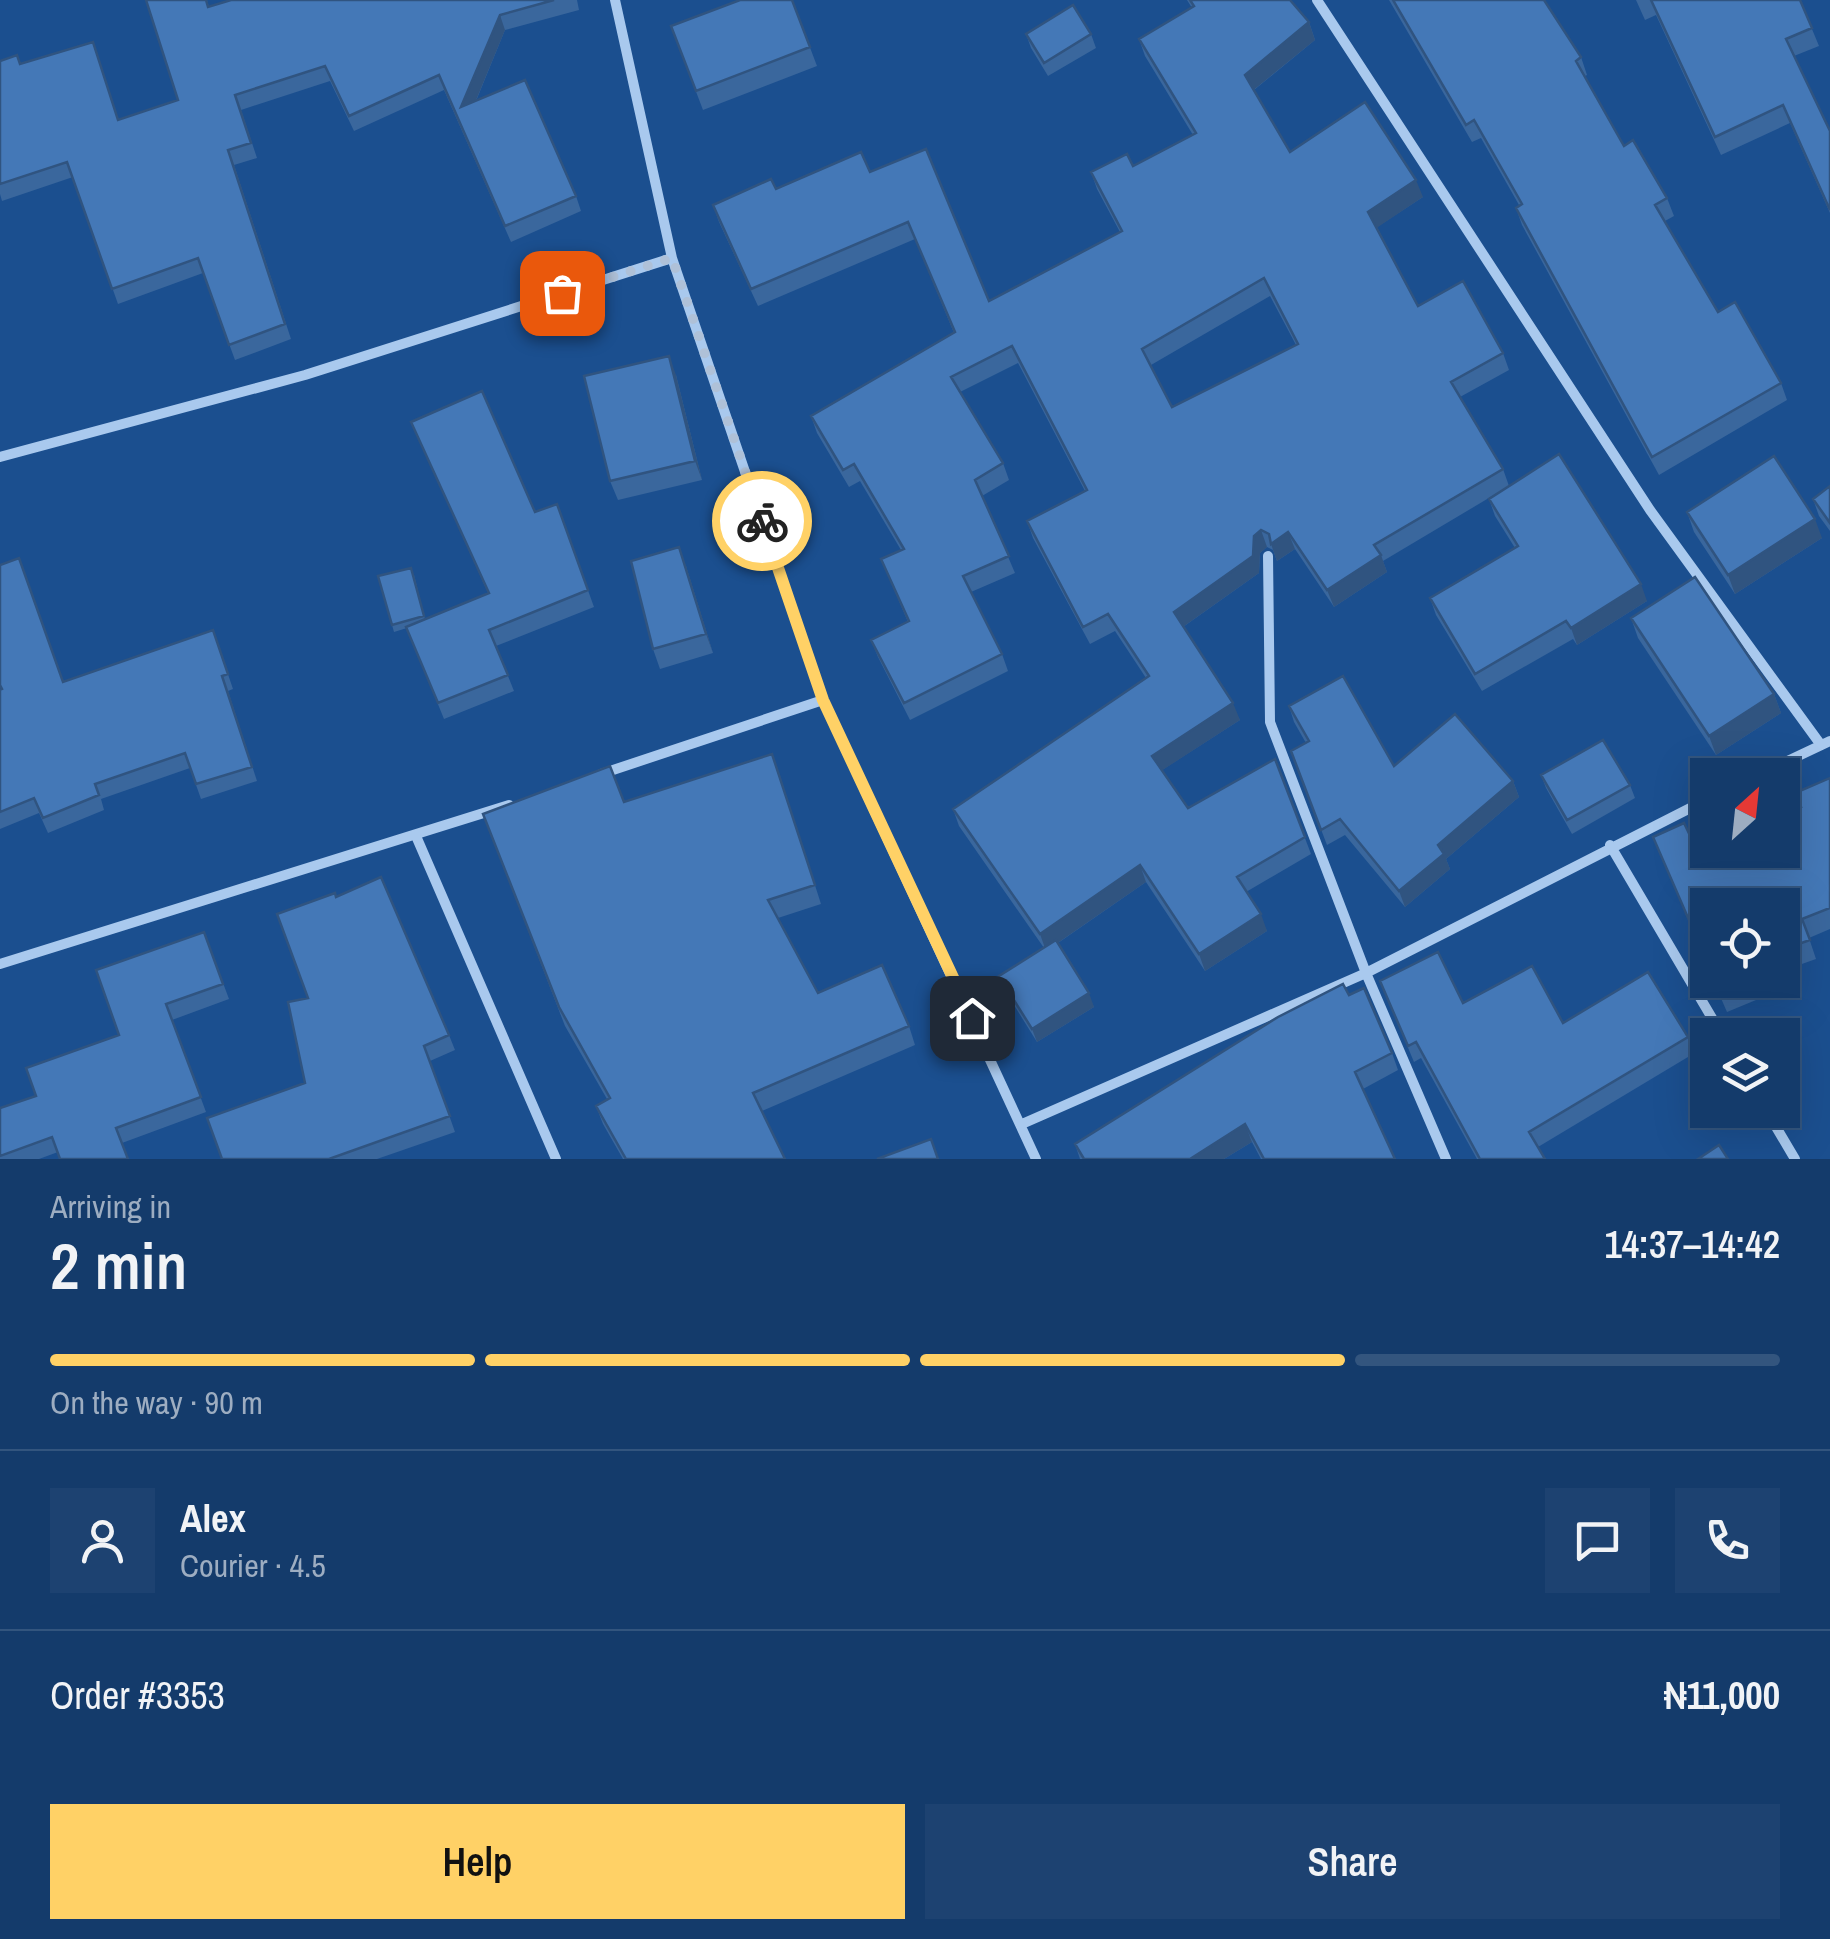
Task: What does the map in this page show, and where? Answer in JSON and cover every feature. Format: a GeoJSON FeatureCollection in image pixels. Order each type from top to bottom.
{"type":"FeatureCollection","features":[{"type":"Feature","properties":{"kind":"street"},"geometry":{"type":"LineString","coordinates":[[616,0],[672,258],[823,700],[1036,1159]]}},
{"type":"Feature","properties":{"kind":"street"},"geometry":{"type":"LineString","coordinates":[[1317,0],[1650,510],[1826,743],[1794,758]]}},
{"type":"Feature","properties":{"kind":"street"},"geometry":{"type":"LineString","coordinates":[[0,457],[306,375],[672,258]]}},
{"type":"Feature","properties":{"kind":"street"},"geometry":{"type":"LineString","coordinates":[[1268,556],[1270,722],[1366,973],[1446,1159]]}},
{"type":"Feature","properties":{"kind":"street"},"geometry":{"type":"LineString","coordinates":[[582,780],[823,700]]}},
{"type":"Feature","properties":{"kind":"street"},"geometry":{"type":"LineString","coordinates":[[0,964],[527,799]]}},
{"type":"Feature","properties":{"kind":"street"},"geometry":{"type":"LineString","coordinates":[[1022,1124],[1366,973],[1690,807]]}},
{"type":"Feature","properties":{"kind":"street"},"geometry":{"type":"LineString","coordinates":[[416,836],[556,1159]]}},
{"type":"Feature","properties":{"kind":"street"},"geometry":{"type":"LineString","coordinates":[[1610,845],[1712,1018]]}},
{"type":"Feature","properties":{"kind":"street"},"geometry":{"type":"LineString","coordinates":[[1777,1128],[1795,1159]]}},
{"type":"Feature","properties":{"kind":"building"},"geometry":{"type":"Polygon","coordinates":[[[146,0],[206,0],[208,7],[231,0],[554,0],[500,15],[461,107],[525,80],[576,196],[505,226],[439,75],[349,116],[325,66],[235,95],[251,143],[228,150],[285,324],[229,345],[198,258],[112,289],[67,162],[0,184],[0,61],[17,55],[20,64],[93,42],[118,120],[178,100],[146,0]]]}},
{"type":"Feature","properties":{"kind":"building"},"geometry":{"type":"Polygon","coordinates":[[[740,0],[792,0],[810,47],[696,91],[671,26],[740,0]]]}},
{"type":"Feature","properties":{"kind":"building"},"geometry":{"type":"Polygon","coordinates":[[[1190,0],[1290,0],[1309,22],[1245,75],[1290,152],[1365,102],[1416,180],[1368,212],[1418,306],[1463,281],[1503,353],[1451,382],[1503,469],[1374,545],[1381,555],[1327,590],[1288,532],[1271,544],[1269,534],[1261,530],[1254,536],[1253,556],[1174,612],[1233,703],[1152,756],[1188,808],[1275,759],[1305,837],[1237,877],[1261,914],[1199,954],[1140,865],[1040,934],[953,809],[1149,676],[1108,614],[1083,627],[1027,521],[1087,490],[1012,346],[951,377],[1003,463],[975,480],[1009,556],[963,576],[1002,654],[904,703],[871,640],[909,621],[881,559],[904,549],[854,464],[843,470],[811,416],[955,332],[908,222],[751,289],[713,205],[771,179],[776,189],[861,152],[870,172],[926,149],[989,301],[1122,231],[1091,172],[1127,154],[1133,166],[1196,133],[1139,39],[1194,6],[1190,0]],[[1264,278],[1142,349],[1172,407],[1298,344],[1264,278]]]}},
{"type":"Feature","properties":{"kind":"building"},"geometry":{"type":"Polygon","coordinates":[[[1393,0],[1544,0],[1581,57],[1576,61],[1624,146],[1633,140],[1667,198],[1655,205],[1718,312],[1735,302],[1781,383],[1652,457],[1516,208],[1522,204],[1474,120],[1466,125],[1393,0]]]}},
{"type":"Feature","properties":{"kind":"building"},"geometry":{"type":"Polygon","coordinates":[[[1651,0],[1800,0],[1812,28],[1786,39],[1830,131],[1830,210],[1783,105],[1715,137],[1651,0]]]}},
{"type":"Feature","properties":{"kind":"building"},"geometry":{"type":"Polygon","coordinates":[[[1073,5],[1091,34],[1044,63],[1026,34],[1073,5]]]}},
{"type":"Feature","properties":{"kind":"building"},"geometry":{"type":"Polygon","coordinates":[[[669,356],[695,461],[610,481],[584,376],[669,356]]]}},
{"type":"Feature","properties":{"kind":"building"},"geometry":{"type":"Polygon","coordinates":[[[482,391],[535,512],[557,504],[588,590],[489,630],[508,675],[438,703],[406,627],[489,593],[411,422],[482,391]]]}},
{"type":"Feature","properties":{"kind":"building"},"geometry":{"type":"Polygon","coordinates":[[[1559,454],[1641,584],[1571,628],[1566,621],[1475,674],[1430,598],[1518,546],[1489,499],[1559,454]]]}},
{"type":"Feature","properties":{"kind":"building"},"geometry":{"type":"Polygon","coordinates":[[[1774,456],[1815,519],[1728,575],[1687,512],[1774,456]]]}},
{"type":"Feature","properties":{"kind":"building"},"geometry":{"type":"Polygon","coordinates":[[[1830,486],[1830,523],[1813,499],[1830,486]]]}},
{"type":"Feature","properties":{"kind":"building"},"geometry":{"type":"Polygon","coordinates":[[[679,547],[706,634],[653,649],[631,561],[679,547]]]}},
{"type":"Feature","properties":{"kind":"building"},"geometry":{"type":"Polygon","coordinates":[[[19,558],[63,682],[213,630],[228,674],[222,676],[252,767],[196,784],[185,753],[95,784],[99,795],[43,818],[34,798],[0,812],[0,565],[19,558]]]}},
{"type":"Feature","properties":{"kind":"building"},"geometry":{"type":"Polygon","coordinates":[[[411,568],[424,616],[392,625],[378,576],[411,568]]]}},
{"type":"Feature","properties":{"kind":"building"},"geometry":{"type":"Polygon","coordinates":[[[1695,577],[1774,694],[1709,736],[1631,618],[1695,577]]]}},
{"type":"Feature","properties":{"kind":"building"},"geometry":{"type":"Polygon","coordinates":[[[1343,676],[1394,766],[1455,714],[1513,781],[1438,845],[1444,854],[1399,891],[1340,819],[1321,830],[1291,751],[1309,741],[1289,706],[1343,676]]]}},
{"type":"Feature","properties":{"kind":"building"},"geometry":{"type":"Polygon","coordinates":[[[1603,740],[1630,785],[1567,820],[1541,775],[1603,740]]]}},
{"type":"Feature","properties":{"kind":"building"},"geometry":{"type":"Polygon","coordinates":[[[772,754],[815,885],[768,900],[818,993],[882,965],[909,1026],[753,1093],[785,1159],[626,1159],[596,1106],[610,1098],[559,1007],[483,814],[610,766],[624,802],[772,754]]]}},
{"type":"Feature","properties":{"kind":"building"},"geometry":{"type":"Polygon","coordinates":[[[1830,778],[1830,908],[1802,919],[1810,940],[1800,944],[1800,888],[1690,888],[1690,922],[1653,837],[1684,823],[1690,836],[1690,868],[1800,868],[1800,791],[1830,778]]]}},
{"type":"Feature","properties":{"kind":"building"},"geometry":{"type":"Polygon","coordinates":[[[381,877],[449,1035],[424,1046],[450,1116],[329,1159],[222,1159],[207,1118],[305,1083],[288,1002],[308,998],[277,914],[335,893],[336,897],[381,877]]]}},
{"type":"Feature","properties":{"kind":"building"},"geometry":{"type":"Polygon","coordinates":[[[204,932],[223,984],[166,1004],[201,1097],[116,1128],[128,1159],[60,1159],[52,1137],[0,1156],[0,1108],[36,1096],[26,1068],[119,1035],[96,970],[204,932]]]}},
{"type":"Feature","properties":{"kind":"building"},"geometry":{"type":"Polygon","coordinates":[[[1056,940],[1089,993],[1032,1029],[999,976],[1056,940]]]}},
{"type":"Feature","properties":{"kind":"building"},"geometry":{"type":"Polygon","coordinates":[[[1438,952],[1463,1003],[1532,966],[1563,1023],[1648,972],[1688,1037],[1529,1132],[1545,1159],[1480,1159],[1416,1042],[1408,1046],[1380,981],[1438,952]]]}},
{"type":"Feature","properties":{"kind":"building"},"geometry":{"type":"Polygon","coordinates":[[[1343,984],[1349,995],[1364,988],[1392,1053],[1355,1072],[1395,1159],[1264,1159],[1245,1124],[1190,1159],[1084,1159],[1075,1144],[1278,1017],[1343,984]]]}},
{"type":"Feature","properties":{"kind":"building"},"geometry":{"type":"Polygon","coordinates":[[[931,1139],[938,1159],[877,1159],[931,1139]]]}},
{"type":"Feature","properties":{"kind":"building"},"geometry":{"type":"Polygon","coordinates":[[[1719,1145],[1728,1159],[1698,1159],[1719,1145]]]}},
{"type":"Feature","properties":{"kind":"way so far"},"geometry":{"type":"LineString","coordinates":[[562,293],[672,258],[762,521]]}},
{"type":"Feature","properties":{"kind":"route"},"geometry":{"type":"LineString","coordinates":[[762,521],[823,700],[972,1018]]}}]}
